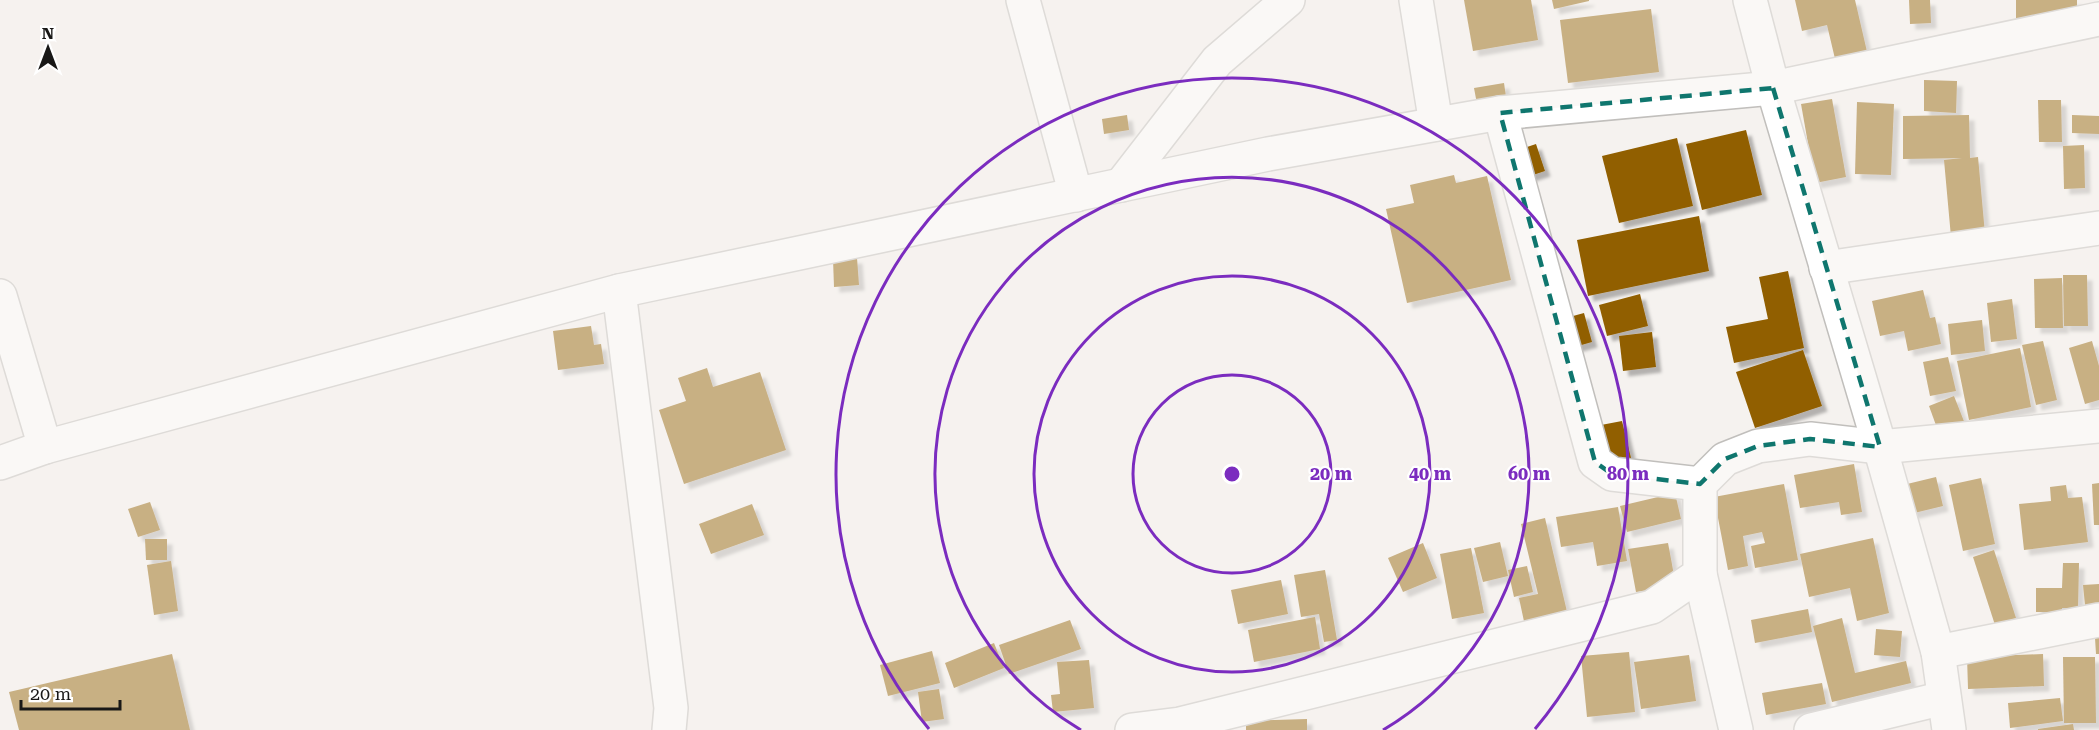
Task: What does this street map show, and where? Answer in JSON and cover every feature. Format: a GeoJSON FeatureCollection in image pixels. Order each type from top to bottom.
{"type":"FeatureCollection","features":[{"type":"Feature","properties":{"kind":"street"},"geometry":{"type":"LineString","coordinates":[[1023,0],[1076,195]]}},
{"type":"Feature","properties":{"kind":"street"},"geometry":{"type":"LineString","coordinates":[[1121,185],[1217,61],[1288,0]]}},
{"type":"Feature","properties":{"kind":"street"},"geometry":{"type":"LineString","coordinates":[[1416,0],[1436,124]]}},
{"type":"Feature","properties":{"kind":"street"},"geometry":{"type":"LineString","coordinates":[[1750,0],[1773,88],[1880,447],[1938,652],[1949,730]]}},
{"type":"Feature","properties":{"kind":"street"},"geometry":{"type":"LineString","coordinates":[[2,469],[45,447],[619,291],[1268,154],[1500,112],[1773,88],[2099,19]]}},
{"type":"Feature","properties":{"kind":"street"},"geometry":{"type":"LineString","coordinates":[[1500,112],[1595,462],[1612,474],[1700,484]]}},
{"type":"Feature","properties":{"kind":"street"},"geometry":{"type":"LineString","coordinates":[[1826,268],[2099,228]]}},
{"type":"Feature","properties":{"kind":"street"},"geometry":{"type":"LineString","coordinates":[[619,291],[671,708],[669,730]]}},
{"type":"Feature","properties":{"kind":"street"},"geometry":{"type":"LineString","coordinates":[[0,296],[45,447]]}},
{"type":"Feature","properties":{"kind":"street"},"geometry":{"type":"LineString","coordinates":[[1736,730],[1700,574],[1700,484],[1725,459],[1758,446],[1810,439],[1880,447],[2099,426]]}},
{"type":"Feature","properties":{"kind":"street"},"geometry":{"type":"LineString","coordinates":[[1132,730],[1179,724],[1652,608],[1700,574]]}},
{"type":"Feature","properties":{"kind":"street"},"geometry":{"type":"LineString","coordinates":[[1938,652],[2099,620]]}},
{"type":"Feature","properties":{"kind":"street"},"geometry":{"type":"LineString","coordinates":[[1811,730],[1944,698]]}},
{"type":"Feature","properties":{"kind":"highlighted area"},"geometry":{"type":"Polygon","coordinates":[[[1773,88],[1880,447],[1810,439],[1758,446],[1725,459],[1700,484],[1612,474],[1595,462],[1500,113],[1773,88]]]}},
{"type":"Feature","properties":{"kind":"building"},"geometry":{"type":"Polygon","coordinates":[[[1464,0],[1531,0],[1538,40],[1473,51],[1464,0]]]}},
{"type":"Feature","properties":{"kind":"building"},"geometry":{"type":"Polygon","coordinates":[[[1552,0],[1589,0],[1589,1],[1554,9],[1552,0]]]}},
{"type":"Feature","properties":{"kind":"building"},"geometry":{"type":"Polygon","coordinates":[[[1795,0],[1855,0],[1868,56],[1836,63],[1827,25],[1802,31],[1795,0]]]}},
{"type":"Feature","properties":{"kind":"building"},"geometry":{"type":"Polygon","coordinates":[[[1909,0],[1930,0],[1931,23],[1910,24],[1909,0]]]}},
{"type":"Feature","properties":{"kind":"building"},"geometry":{"type":"Polygon","coordinates":[[[2016,0],[2077,0],[2077,23],[2016,24],[2016,0]]]}},
{"type":"Feature","properties":{"kind":"building"},"geometry":{"type":"Polygon","coordinates":[[[1651,9],[1659,72],[1568,83],[1560,20],[1651,9]]]}},
{"type":"Feature","properties":{"kind":"building"},"geometry":{"type":"Polygon","coordinates":[[[1924,80],[1957,81],[1956,113],[1924,111],[1924,80]]]}},
{"type":"Feature","properties":{"kind":"building"},"geometry":{"type":"Polygon","coordinates":[[[1504,83],[1507,104],[1478,109],[1474,88],[1504,83]]]}},
{"type":"Feature","properties":{"kind":"building"},"geometry":{"type":"Polygon","coordinates":[[[1832,99],[1846,177],[1815,183],[1801,104],[1832,99]]]}},
{"type":"Feature","properties":{"kind":"building"},"geometry":{"type":"Polygon","coordinates":[[[2038,100],[2061,100],[2062,142],[2039,142],[2038,100]]]}},
{"type":"Feature","properties":{"kind":"building"},"geometry":{"type":"Polygon","coordinates":[[[1857,102],[1894,104],[1891,175],[1855,174],[1857,102]]]}},
{"type":"Feature","properties":{"kind":"building"},"geometry":{"type":"Polygon","coordinates":[[[1127,115],[1129,130],[1104,134],[1102,119],[1127,115]]]}},
{"type":"Feature","properties":{"kind":"building"},"geometry":{"type":"Polygon","coordinates":[[[1969,115],[1970,158],[1978,157],[1985,234],[1951,237],[1944,160],[1962,158],[1903,159],[1903,116],[1969,115]]]}},
{"type":"Feature","properties":{"kind":"building"},"geometry":{"type":"Polygon","coordinates":[[[2072,115],[2099,116],[2099,134],[2072,133],[2072,115]]]}},
{"type":"Feature","properties":{"kind":"building"},"geometry":{"type":"Polygon","coordinates":[[[1746,130],[1762,195],[1702,210],[1686,144],[1746,130]]]}},
{"type":"Feature","properties":{"kind":"building"},"geometry":{"type":"Polygon","coordinates":[[[1677,138],[1693,206],[1619,223],[1602,156],[1677,138]]]}},
{"type":"Feature","properties":{"kind":"building"},"geometry":{"type":"Polygon","coordinates":[[[1536,144],[1545,171],[1527,177],[1518,150],[1536,144]]]}},
{"type":"Feature","properties":{"kind":"building"},"geometry":{"type":"Polygon","coordinates":[[[2084,145],[2085,188],[2064,189],[2063,146],[2084,145]]]}},
{"type":"Feature","properties":{"kind":"building"},"geometry":{"type":"Polygon","coordinates":[[[1454,175],[1456,183],[1487,176],[1511,280],[1407,303],[1386,209],[1414,203],[1410,185],[1454,175]]]}},
{"type":"Feature","properties":{"kind":"building"},"geometry":{"type":"Polygon","coordinates":[[[1699,216],[1709,271],[1588,296],[1577,240],[1699,216]]]}},
{"type":"Feature","properties":{"kind":"building"},"geometry":{"type":"Polygon","coordinates":[[[857,258],[859,285],[834,287],[833,259],[857,258]]]}},
{"type":"Feature","properties":{"kind":"building"},"geometry":{"type":"Polygon","coordinates":[[[1788,271],[1804,348],[1734,363],[1726,327],[1768,319],[1759,277],[1788,271]]]}},
{"type":"Feature","properties":{"kind":"building"},"geometry":{"type":"Polygon","coordinates":[[[2063,275],[2087,275],[2088,326],[2064,326],[2063,275]]]}},
{"type":"Feature","properties":{"kind":"building"},"geometry":{"type":"Polygon","coordinates":[[[2062,278],[2063,328],[2035,328],[2034,279],[2062,278]]]}},
{"type":"Feature","properties":{"kind":"building"},"geometry":{"type":"Polygon","coordinates":[[[1923,290],[1930,318],[1935,317],[1941,344],[1908,351],[1904,331],[1880,336],[1872,301],[1923,290]]]}},
{"type":"Feature","properties":{"kind":"building"},"geometry":{"type":"Polygon","coordinates":[[[1640,294],[1648,326],[1607,336],[1599,305],[1640,294]]]}},
{"type":"Feature","properties":{"kind":"building"},"geometry":{"type":"Polygon","coordinates":[[[2012,299],[2017,339],[1991,342],[1987,303],[2012,299]]]}},
{"type":"Feature","properties":{"kind":"building"},"geometry":{"type":"Polygon","coordinates":[[[1584,313],[1592,342],[1571,348],[1562,319],[1584,313]]]}},
{"type":"Feature","properties":{"kind":"building"},"geometry":{"type":"Polygon","coordinates":[[[1982,320],[1985,351],[1951,355],[1948,324],[1982,320]]]}},
{"type":"Feature","properties":{"kind":"building"},"geometry":{"type":"Polygon","coordinates":[[[591,326],[594,345],[601,344],[604,364],[558,370],[553,331],[591,326]]]}},
{"type":"Feature","properties":{"kind":"building"},"geometry":{"type":"Polygon","coordinates":[[[1652,332],[1656,367],[1623,371],[1619,336],[1652,332]]]}},
{"type":"Feature","properties":{"kind":"building"},"geometry":{"type":"Polygon","coordinates":[[[2043,341],[2057,400],[2036,405],[2022,345],[2043,341]]]}},
{"type":"Feature","properties":{"kind":"building"},"geometry":{"type":"Polygon","coordinates":[[[2092,341],[2099,366],[2099,400],[2085,404],[2069,348],[2092,341]]]}},
{"type":"Feature","properties":{"kind":"building"},"geometry":{"type":"Polygon","coordinates":[[[2020,348],[2031,407],[1969,420],[1957,361],[2020,348]]]}},
{"type":"Feature","properties":{"kind":"building"},"geometry":{"type":"Polygon","coordinates":[[[1803,350],[1822,406],[1755,428],[1736,372],[1803,350]]]}},
{"type":"Feature","properties":{"kind":"building"},"geometry":{"type":"Polygon","coordinates":[[[1948,357],[1956,391],[1930,396],[1923,362],[1948,357]]]}},
{"type":"Feature","properties":{"kind":"building"},"geometry":{"type":"Polygon","coordinates":[[[707,368],[713,387],[760,372],[786,450],[684,484],[659,410],[686,401],[678,378],[707,368]]]}},
{"type":"Feature","properties":{"kind":"building"},"geometry":{"type":"Polygon","coordinates":[[[1954,396],[1967,429],[1941,439],[1929,406],[1954,396]]]}},
{"type":"Feature","properties":{"kind":"building"},"geometry":{"type":"Polygon","coordinates":[[[1622,421],[1633,466],[1613,470],[1601,425],[1622,421]]]}},
{"type":"Feature","properties":{"kind":"building"},"geometry":{"type":"Polygon","coordinates":[[[1854,464],[1862,512],[1841,515],[1839,502],[1800,508],[1794,475],[1854,464]]]}},
{"type":"Feature","properties":{"kind":"building"},"geometry":{"type":"Polygon","coordinates":[[[1936,477],[1943,506],[1910,514],[1903,485],[1936,477]]]}},
{"type":"Feature","properties":{"kind":"building"},"geometry":{"type":"Polygon","coordinates":[[[1981,478],[1995,544],[1963,551],[1949,485],[1981,478]]]}},
{"type":"Feature","properties":{"kind":"building"},"geometry":{"type":"Polygon","coordinates":[[[2099,483],[2099,525],[2094,525],[2092,484],[2099,483]]]}},
{"type":"Feature","properties":{"kind":"building"},"geometry":{"type":"Polygon","coordinates":[[[1784,484],[1798,560],[1755,568],[1751,546],[1765,543],[1762,532],[1743,536],[1748,566],[1728,570],[1714,497],[1784,484]]]}},
{"type":"Feature","properties":{"kind":"building"},"geometry":{"type":"Polygon","coordinates":[[[2066,485],[2068,498],[2082,497],[2088,542],[2024,550],[2019,504],[2051,501],[2050,487],[2066,485]]]}},
{"type":"Feature","properties":{"kind":"building"},"geometry":{"type":"Polygon","coordinates":[[[1675,493],[1681,519],[1627,532],[1620,506],[1675,493]]]}},
{"type":"Feature","properties":{"kind":"building"},"geometry":{"type":"Polygon","coordinates":[[[150,502],[160,530],[138,537],[128,509],[150,502]]]}},
{"type":"Feature","properties":{"kind":"building"},"geometry":{"type":"Polygon","coordinates":[[[752,504],[764,535],[711,554],[699,524],[752,504]]]}},
{"type":"Feature","properties":{"kind":"building"},"geometry":{"type":"Polygon","coordinates":[[[1618,507],[1627,561],[1597,566],[1593,542],[1561,547],[1556,517],[1618,507]]]}},
{"type":"Feature","properties":{"kind":"building"},"geometry":{"type":"Polygon","coordinates":[[[1545,518],[1568,616],[1525,626],[1519,598],[1538,594],[1521,524],[1545,518]]]}},
{"type":"Feature","properties":{"kind":"building"},"geometry":{"type":"Polygon","coordinates":[[[1873,538],[1889,613],[1857,621],[1850,588],[1809,597],[1800,554],[1873,538]]]}},
{"type":"Feature","properties":{"kind":"building"},"geometry":{"type":"Polygon","coordinates":[[[145,539],[167,539],[167,560],[146,560],[145,539]]]}},
{"type":"Feature","properties":{"kind":"building"},"geometry":{"type":"Polygon","coordinates":[[[1500,542],[1508,576],[1483,582],[1474,548],[1500,542]]]}},
{"type":"Feature","properties":{"kind":"building"},"geometry":{"type":"Polygon","coordinates":[[[1423,543],[1437,578],[1403,592],[1388,558],[1423,543]]]}},
{"type":"Feature","properties":{"kind":"building"},"geometry":{"type":"Polygon","coordinates":[[[1668,543],[1676,586],[1636,592],[1628,549],[1668,543]]]}},
{"type":"Feature","properties":{"kind":"building"},"geometry":{"type":"Polygon","coordinates":[[[1471,548],[1484,613],[1452,619],[1440,554],[1471,548]]]}},
{"type":"Feature","properties":{"kind":"building"},"geometry":{"type":"Polygon","coordinates":[[[1994,550],[2016,618],[1995,625],[1973,557],[1994,550]]]}},
{"type":"Feature","properties":{"kind":"building"},"geometry":{"type":"Polygon","coordinates":[[[171,561],[178,611],[154,615],[147,565],[171,561]]]}},
{"type":"Feature","properties":{"kind":"building"},"geometry":{"type":"Polygon","coordinates":[[[2063,563],[2079,563],[2078,608],[2062,608],[2062,612],[2036,612],[2036,588],[2062,588],[2063,563]]]}},
{"type":"Feature","properties":{"kind":"building"},"geometry":{"type":"Polygon","coordinates":[[[1527,566],[1533,592],[1514,597],[1508,570],[1527,566]]]}},
{"type":"Feature","properties":{"kind":"building"},"geometry":{"type":"Polygon","coordinates":[[[1325,570],[1337,640],[1324,642],[1319,614],[1301,617],[1294,575],[1325,570]]]}},
{"type":"Feature","properties":{"kind":"building"},"geometry":{"type":"Polygon","coordinates":[[[1281,580],[1288,614],[1238,624],[1231,590],[1281,580]]]}},
{"type":"Feature","properties":{"kind":"building"},"geometry":{"type":"Polygon","coordinates":[[[2099,584],[2099,603],[2085,605],[2083,585],[2099,584]]]}},
{"type":"Feature","properties":{"kind":"building"},"geometry":{"type":"Polygon","coordinates":[[[1808,609],[1812,632],[1755,643],[1751,620],[1808,609]]]}},
{"type":"Feature","properties":{"kind":"building"},"geometry":{"type":"Polygon","coordinates":[[[1315,617],[1320,649],[1254,662],[1248,630],[1315,617]]]}},
{"type":"Feature","properties":{"kind":"building"},"geometry":{"type":"Polygon","coordinates":[[[1842,618],[1855,673],[1906,661],[1911,683],[1832,702],[1813,626],[1842,618]]]}},
{"type":"Feature","properties":{"kind":"building"},"geometry":{"type":"Polygon","coordinates":[[[1070,620],[1081,649],[1009,674],[999,645],[1070,620]]]}},
{"type":"Feature","properties":{"kind":"building"},"geometry":{"type":"Polygon","coordinates":[[[1876,629],[1902,631],[1900,657],[1874,655],[1876,629]]]}},
{"type":"Feature","properties":{"kind":"building"},"geometry":{"type":"Polygon","coordinates":[[[2099,637],[2099,654],[2096,654],[2095,638],[2099,637]]]}},
{"type":"Feature","properties":{"kind":"building"},"geometry":{"type":"Polygon","coordinates":[[[994,643],[1004,668],[954,688],[945,663],[994,643]]]}},
{"type":"Feature","properties":{"kind":"building"},"geometry":{"type":"Polygon","coordinates":[[[932,651],[940,683],[888,696],[880,665],[932,651]]]}},
{"type":"Feature","properties":{"kind":"building"},"geometry":{"type":"Polygon","coordinates":[[[1629,652],[1635,712],[1587,717],[1581,656],[1629,652]]]}},
{"type":"Feature","properties":{"kind":"building"},"geometry":{"type":"Polygon","coordinates":[[[172,654],[190,730],[19,730],[9,692],[172,654]]]}},
{"type":"Feature","properties":{"kind":"building"},"geometry":{"type":"Polygon","coordinates":[[[2043,654],[2044,686],[1968,689],[1967,657],[2043,654]]]}},
{"type":"Feature","properties":{"kind":"building"},"geometry":{"type":"Polygon","coordinates":[[[1689,655],[1696,701],[1641,709],[1634,662],[1689,655]]]}},
{"type":"Feature","properties":{"kind":"building"},"geometry":{"type":"Polygon","coordinates":[[[2063,657],[2095,657],[2096,723],[2064,723],[2063,657]]]}},
{"type":"Feature","properties":{"kind":"building"},"geometry":{"type":"Polygon","coordinates":[[[1089,660],[1094,708],[1053,712],[1051,695],[1060,694],[1057,662],[1089,660]]]}},
{"type":"Feature","properties":{"kind":"building"},"geometry":{"type":"Polygon","coordinates":[[[1822,683],[1826,704],[1766,715],[1762,693],[1822,683]]]}},
{"type":"Feature","properties":{"kind":"building"},"geometry":{"type":"Polygon","coordinates":[[[939,689],[944,719],[922,722],[918,692],[939,689]]]}},
{"type":"Feature","properties":{"kind":"building"},"geometry":{"type":"Polygon","coordinates":[[[2060,698],[2063,721],[2010,728],[2008,703],[2060,698]]]}},
{"type":"Feature","properties":{"kind":"building"},"geometry":{"type":"Polygon","coordinates":[[[1307,719],[1307,730],[1246,730],[1246,721],[1307,719]]]}},
{"type":"Feature","properties":{"kind":"building"},"geometry":{"type":"Polygon","coordinates":[[[2073,724],[2074,730],[2038,730],[2038,729],[2073,724]]]}}]}
